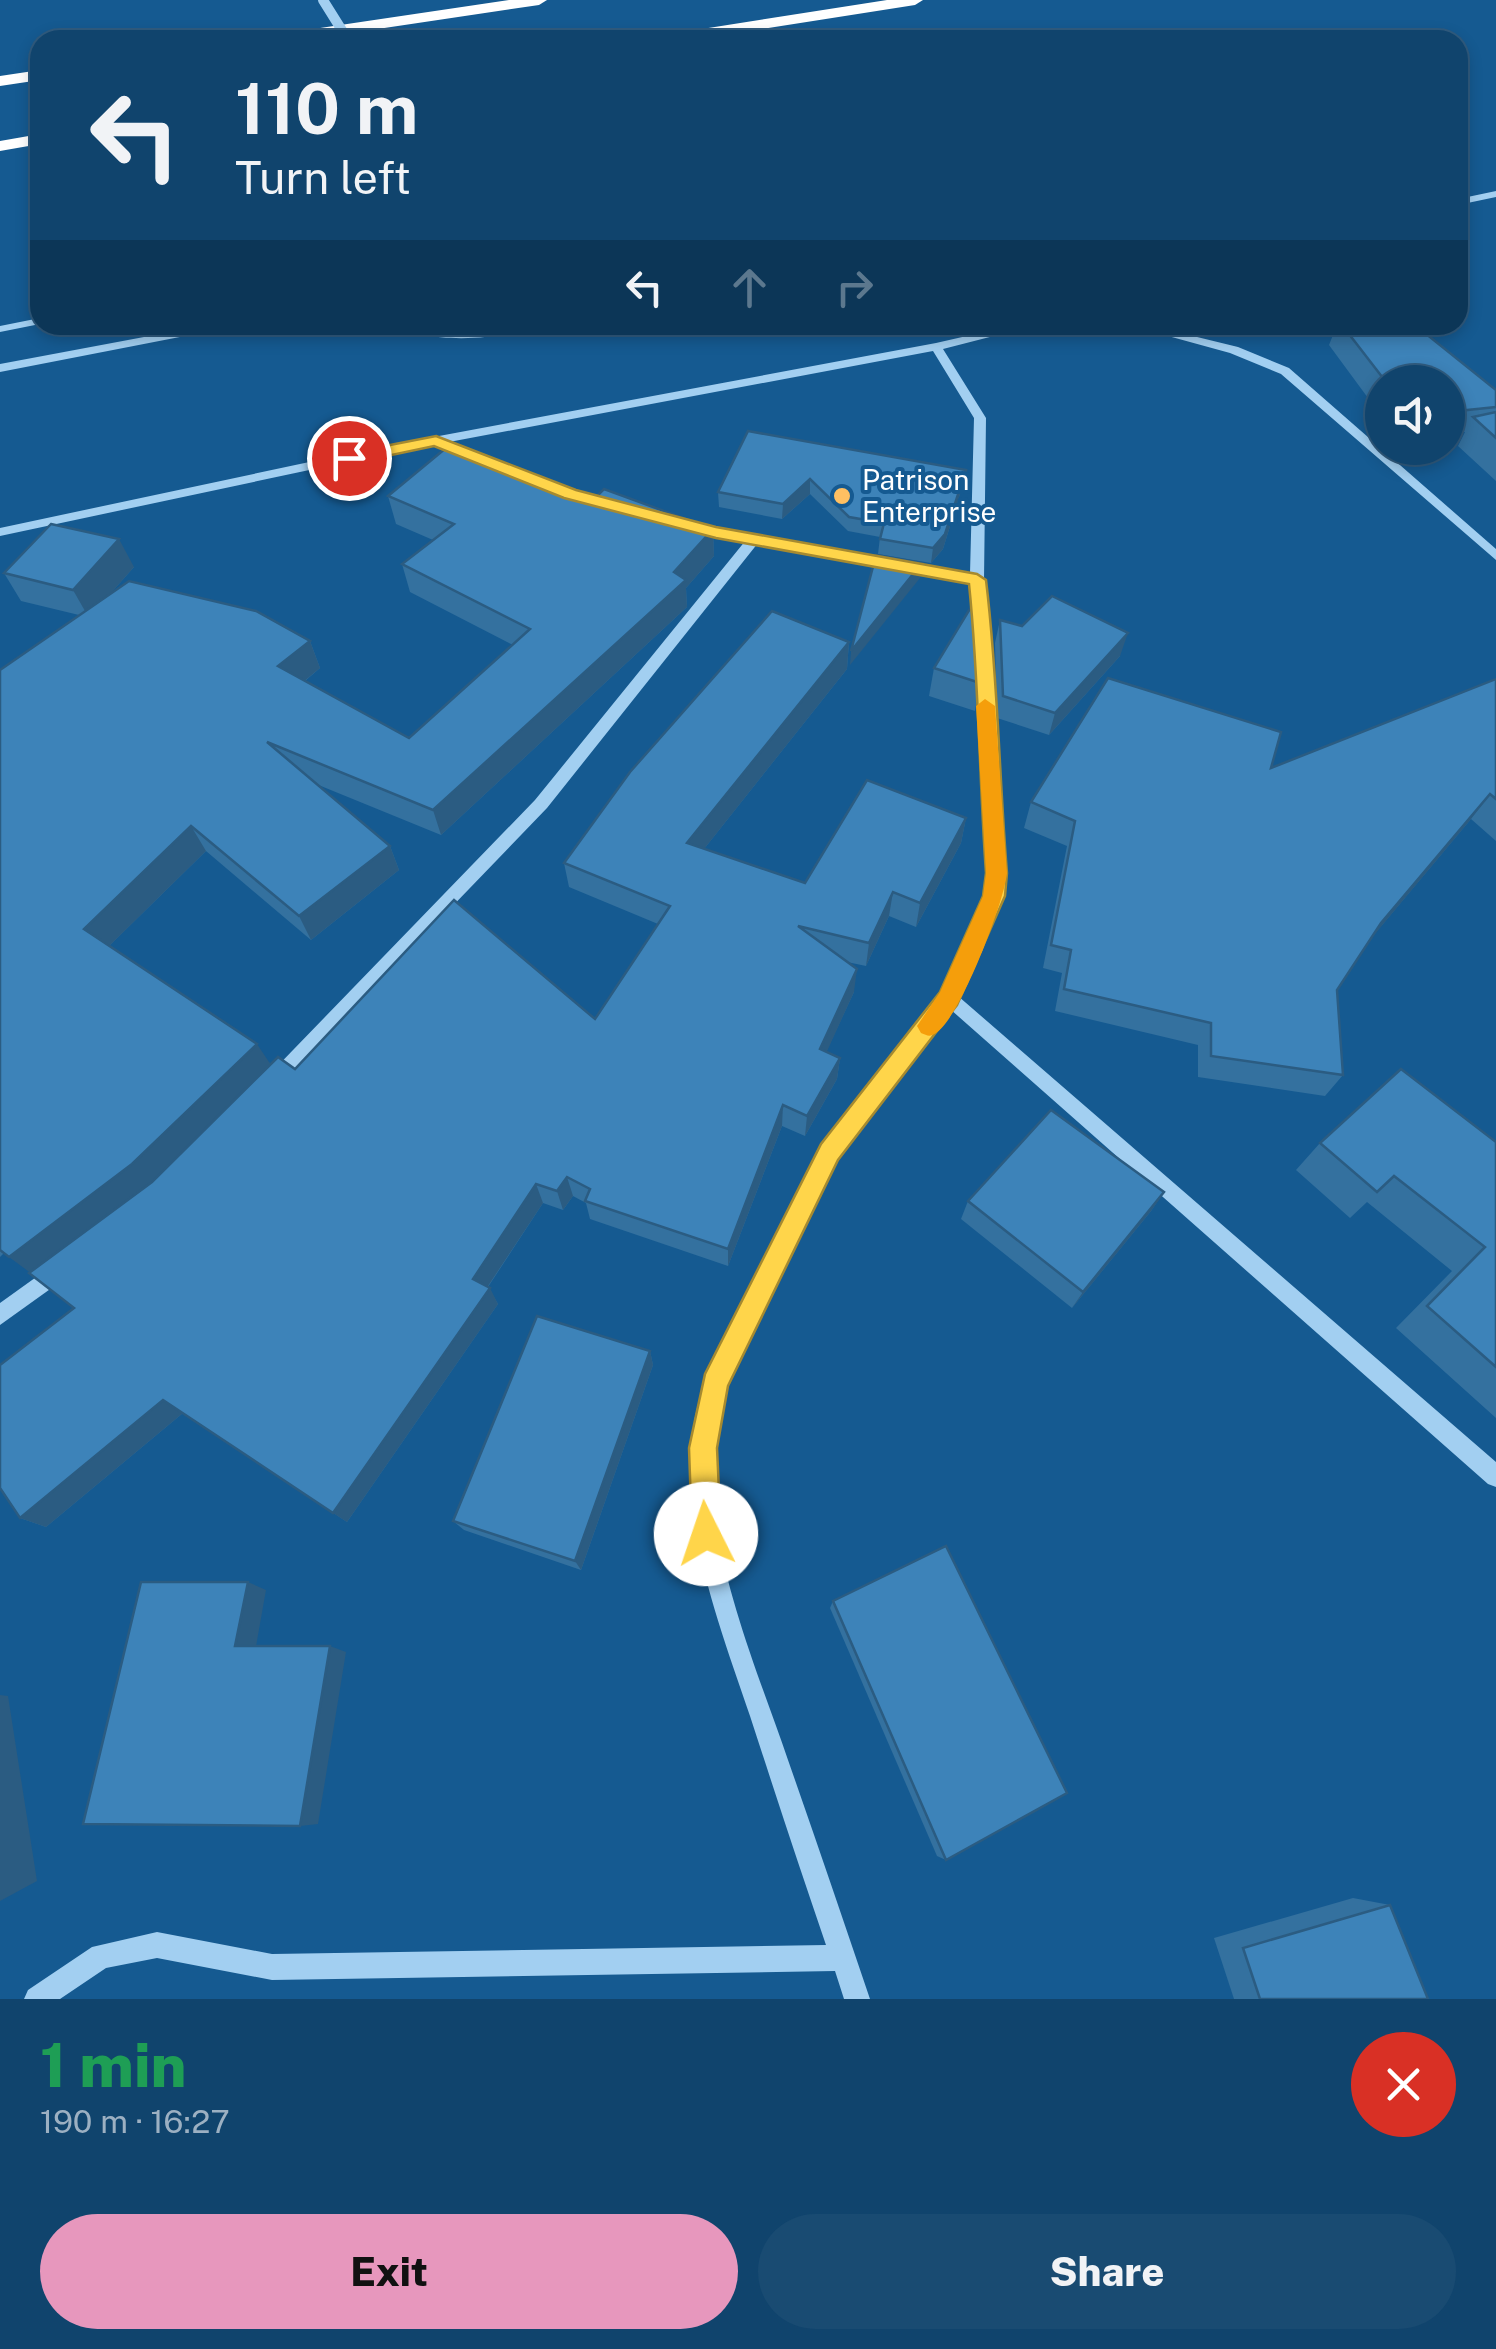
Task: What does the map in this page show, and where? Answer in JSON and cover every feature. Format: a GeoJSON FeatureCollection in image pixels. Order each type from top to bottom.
{"type":"FeatureCollection","features":[{"type":"Feature","properties":{"kind":"highway"},"geometry":{"type":"LineString","coordinates":[[339,30],[540,0]]}},
{"type":"Feature","properties":{"kind":"highway"},"geometry":{"type":"LineString","coordinates":[[727,30],[915,0]]}},
{"type":"Feature","properties":{"kind":"highway"},"geometry":{"type":"LineString","coordinates":[[0,81],[30,76]]}},
{"type":"Feature","properties":{"kind":"highway"},"geometry":{"type":"LineString","coordinates":[[0,146],[30,142]]}},
{"type":"Feature","properties":{"kind":"street"},"geometry":{"type":"LineString","coordinates":[[323,0],[342,30]]}},
{"type":"Feature","properties":{"kind":"street"},"geometry":{"type":"LineString","coordinates":[[1468,200],[1496,194]]}},
{"type":"Feature","properties":{"kind":"street"},"geometry":{"type":"LineString","coordinates":[[0,329],[30,323]]}},
{"type":"Feature","properties":{"kind":"street"},"geometry":{"type":"LineString","coordinates":[[0,368],[173,335]]}},
{"type":"Feature","properties":{"kind":"street"},"geometry":{"type":"LineString","coordinates":[[0,532],[436,441],[987,335]]}},
{"type":"Feature","properties":{"kind":"street"},"geometry":{"type":"LineString","coordinates":[[1174,335],[1234,350],[1285,370],[1496,556]]}},
{"type":"Feature","properties":{"kind":"street"},"geometry":{"type":"LineString","coordinates":[[856,1999],[722,1600],[706,1534],[702,1468],[704,1427],[714,1384],[830,1152],[949,998],[984,926],[996,873],[986,731],[985,646],[977,580],[980,418],[936,347]]}},
{"type":"Feature","properties":{"kind":"street"},"geometry":{"type":"LineString","coordinates":[[436,441],[469,454]]}},
{"type":"Feature","properties":{"kind":"street"},"geometry":{"type":"LineString","coordinates":[[679,523],[977,580]]}},
{"type":"Feature","properties":{"kind":"street"},"geometry":{"type":"LineString","coordinates":[[266,1087],[542,804],[754,539]]}},
{"type":"Feature","properties":{"kind":"street"},"geometry":{"type":"LineString","coordinates":[[949,998],[1496,1476]]}},
{"type":"Feature","properties":{"kind":"street"},"geometry":{"type":"LineString","coordinates":[[0,1316],[73,1260]]}},
{"type":"Feature","properties":{"kind":"street"},"geometry":{"type":"LineString","coordinates":[[37,1999],[100,1956],[157,1945],[272,1967],[843,1958]]}},
{"type":"Feature","properties":{"kind":"building"},"geometry":{"type":"Polygon","coordinates":[[[1350,335],[1427,335],[1465,365],[1373,365],[1350,335]]]}},
{"type":"Feature","properties":{"kind":"building"},"geometry":{"type":"Polygon","coordinates":[[[1465,365],[1496,390],[1496,407],[1465,410],[1465,365]]]}},
{"type":"Feature","properties":{"kind":"building"},"geometry":{"type":"Polygon","coordinates":[[[1496,412],[1496,438],[1473,417],[1496,412]]]}},
{"type":"Feature","properties":{"kind":"building","name":"Patrison Enterprise"},"geometry":{"type":"Polygon","coordinates":[[[748,431],[966,470],[945,534],[933,548],[880,539],[884,523],[849,517],[810,479],[783,504],[718,492],[748,431]]]}},
{"type":"Feature","properties":{"kind":"building"},"geometry":{"type":"Polygon","coordinates":[[[452,443],[593,500],[604,489],[713,529],[674,572],[686,580],[433,810],[267,742],[390,846],[299,916],[191,826],[84,929],[257,1044],[132,1164],[9,1257],[0,1250],[0,670],[129,581],[256,611],[310,641],[278,666],[409,738],[530,629],[402,564],[454,524],[388,496],[452,443]]]}},
{"type":"Feature","properties":{"kind":"building"},"geometry":{"type":"Polygon","coordinates":[[[51,524],[119,539],[73,590],[4,573],[51,524]]]}},
{"type":"Feature","properties":{"kind":"building"},"geometry":{"type":"Polygon","coordinates":[[[876,555],[922,563],[851,651],[876,555]]]}},
{"type":"Feature","properties":{"kind":"building"},"geometry":{"type":"Polygon","coordinates":[[[1052,596],[1128,633],[1055,713],[1003,696],[1000,620],[1022,626],[1052,596]]]}},
{"type":"Feature","properties":{"kind":"building"},"geometry":{"type":"Polygon","coordinates":[[[971,607],[978,609],[980,683],[934,668],[971,607]]]}},
{"type":"Feature","properties":{"kind":"building"},"geometry":{"type":"Polygon","coordinates":[[[772,611],[849,642],[687,843],[805,883],[867,780],[966,818],[920,903],[893,892],[869,943],[798,926],[857,969],[820,1049],[840,1058],[807,1116],[783,1105],[728,1249],[585,1201],[590,1189],[567,1177],[557,1191],[536,1184],[473,1279],[490,1288],[333,1513],[163,1400],[20,1518],[0,1488],[0,1365],[74,1308],[29,1273],[152,1182],[278,1057],[295,1069],[454,900],[595,1019],[670,906],[564,863],[630,772],[772,611]]]}},
{"type":"Feature","properties":{"kind":"building"},"geometry":{"type":"Polygon","coordinates":[[[1108,678],[1281,732],[1271,768],[1496,679],[1496,799],[1490,794],[1381,923],[1337,990],[1343,1075],[1211,1056],[1211,1023],[1064,989],[1071,950],[1051,945],[1075,821],[1031,802],[1108,678]]]}},
{"type":"Feature","properties":{"kind":"building"},"geometry":{"type":"Polygon","coordinates":[[[1401,1069],[1496,1142],[1496,1367],[1427,1306],[1485,1247],[1394,1176],[1377,1192],[1320,1143],[1401,1069]]]}},
{"type":"Feature","properties":{"kind":"building"},"geometry":{"type":"Polygon","coordinates":[[[1051,1110],[1164,1192],[1083,1292],[968,1201],[1051,1110]]]}},
{"type":"Feature","properties":{"kind":"building"},"geometry":{"type":"Polygon","coordinates":[[[537,1316],[650,1351],[575,1561],[453,1521],[537,1316]]]}},
{"type":"Feature","properties":{"kind":"building"},"geometry":{"type":"Polygon","coordinates":[[[946,1546],[1067,1793],[946,1860],[833,1601],[946,1546]]]}},
{"type":"Feature","properties":{"kind":"building"},"geometry":{"type":"Polygon","coordinates":[[[141,1582],[248,1582],[235,1646],[330,1646],[300,1826],[83,1824],[141,1582]]]}},
{"type":"Feature","properties":{"kind":"building"},"geometry":{"type":"Polygon","coordinates":[[[1390,1905],[1428,1999],[1260,1999],[1243,1948],[1390,1905]]]}},
{"type":"Feature","properties":{"kind":"slow traffic"},"geometry":{"type":"LineString","coordinates":[[929,1026],[949,998],[994,896],[996,873],[985,706]]}},
{"type":"Feature","properties":{"kind":"place","name":"Patrison Enterprise"},"geometry":{"type":"Point","coordinates":[842,496]}},
{"type":"Feature","properties":{"kind":"route"},"geometry":{"type":"LineString","coordinates":[[349,458],[436,441],[570,494],[716,532],[977,580],[985,646],[994,896],[949,998],[830,1152],[714,1384],[704,1427],[706,1534]]}}]}
